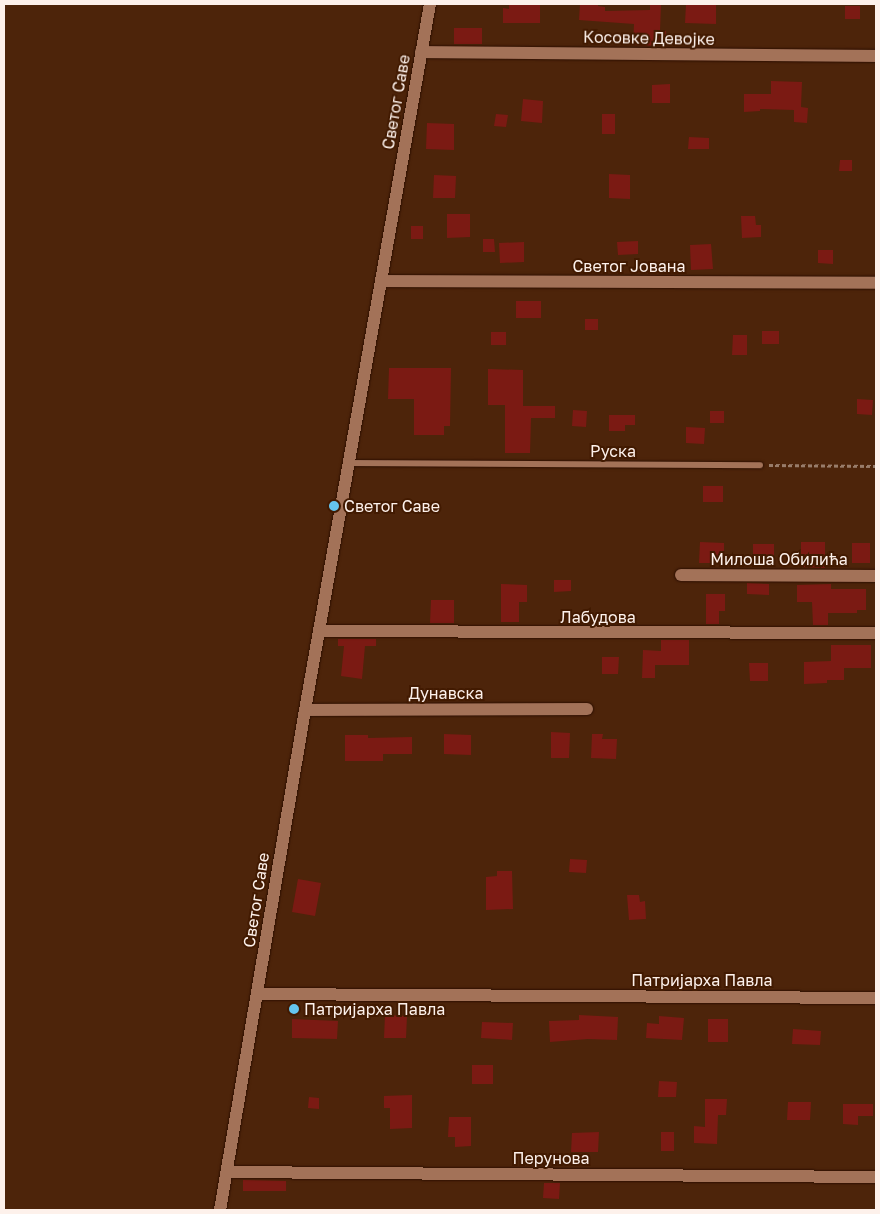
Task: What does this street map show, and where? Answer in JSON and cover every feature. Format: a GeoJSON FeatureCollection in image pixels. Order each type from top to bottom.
{"type":"FeatureCollection","features":[{"type":"Feature","properties":{"kind":"street","name":"Светог Саве"},"geometry":{"type":"LineString","coordinates":[[220,1210],[305,710],[430,4]]}},
{"type":"Feature","properties":{"kind":"street","name":"Косовке Девојке"},"geometry":{"type":"LineString","coordinates":[[422,52],[876,56]]}},
{"type":"Feature","properties":{"kind":"street","name":"Светог Јована"},"geometry":{"type":"LineString","coordinates":[[381,282],[876,283]]}},
{"type":"Feature","properties":{"kind":"street","name":"Милоша Обилића"},"geometry":{"type":"LineString","coordinates":[[681,575],[876,576]]}},
{"type":"Feature","properties":{"kind":"street","name":"Лабудова"},"geometry":{"type":"LineString","coordinates":[[319,631],[876,633]]}},
{"type":"Feature","properties":{"kind":"street","name":"Дунавска"},"geometry":{"type":"LineString","coordinates":[[305,710],[587,709]]}},
{"type":"Feature","properties":{"kind":"street","name":"Патријарха Павла"},"geometry":{"type":"LineString","coordinates":[[257,994],[876,998]]}},
{"type":"Feature","properties":{"kind":"street","name":"Перунова"},"geometry":{"type":"LineString","coordinates":[[226,1172],[876,1177]]}},
{"type":"Feature","properties":{"kind":"lane","name":"Руска"},"geometry":{"type":"LineString","coordinates":[[349,463],[760,465]]}},
{"type":"Feature","properties":{"kind":"path"},"geometry":{"type":"LineString","coordinates":[[760,465],[876,466]]}},
{"type":"Feature","properties":{"kind":"building"},"geometry":{"type":"Polygon","coordinates":[[[509,4],[540,4],[540,23],[503,23],[503,8],[509,9],[509,4]]]}},
{"type":"Feature","properties":{"kind":"building"},"geometry":{"type":"Polygon","coordinates":[[[580,4],[598,4],[598,6],[605,7],[605,11],[650,10],[650,4],[661,4],[660,31],[666,31],[665,46],[633,45],[634,24],[579,20],[580,4]]]}},
{"type":"Feature","properties":{"kind":"building"},"geometry":{"type":"Polygon","coordinates":[[[686,4],[716,4],[716,24],[685,23],[686,4]]]}},
{"type":"Feature","properties":{"kind":"building"},"geometry":{"type":"Polygon","coordinates":[[[845,6],[860,6],[860,19],[845,19],[845,6]]]}},
{"type":"Feature","properties":{"kind":"building"},"geometry":{"type":"Polygon","coordinates":[[[454,28],[482,28],[482,44],[454,44],[454,28]]]}},
{"type":"Feature","properties":{"kind":"building"},"geometry":{"type":"Polygon","coordinates":[[[771,81],[802,82],[801,107],[808,108],[807,123],[794,122],[794,110],[760,109],[760,111],[744,112],[744,94],[771,94],[771,81]]]}},
{"type":"Feature","properties":{"kind":"building"},"geometry":{"type":"Polygon","coordinates":[[[670,84],[670,103],[652,103],[652,85],[670,84]]]}},
{"type":"Feature","properties":{"kind":"building"},"geometry":{"type":"Polygon","coordinates":[[[523,99],[543,101],[542,123],[521,121],[523,99]]]}},
{"type":"Feature","properties":{"kind":"building"},"geometry":{"type":"Polygon","coordinates":[[[496,114],[508,115],[506,127],[494,126],[496,114]]]}},
{"type":"Feature","properties":{"kind":"building"},"geometry":{"type":"Polygon","coordinates":[[[602,114],[615,114],[615,134],[602,134],[602,114]]]}},
{"type":"Feature","properties":{"kind":"building"},"geometry":{"type":"Polygon","coordinates":[[[427,123],[454,124],[454,150],[426,149],[427,123]]]}},
{"type":"Feature","properties":{"kind":"building"},"geometry":{"type":"Polygon","coordinates":[[[689,137],[709,138],[709,149],[688,149],[689,137]]]}},
{"type":"Feature","properties":{"kind":"building"},"geometry":{"type":"Polygon","coordinates":[[[840,160],[852,160],[852,171],[839,171],[840,160]]]}},
{"type":"Feature","properties":{"kind":"building"},"geometry":{"type":"Polygon","coordinates":[[[609,174],[630,175],[630,199],[609,198],[609,174]]]}},
{"type":"Feature","properties":{"kind":"building"},"geometry":{"type":"Polygon","coordinates":[[[434,175],[456,176],[455,198],[433,198],[434,175]]]}},
{"type":"Feature","properties":{"kind":"building"},"geometry":{"type":"Polygon","coordinates":[[[447,214],[470,214],[470,237],[447,238],[447,214]]]}},
{"type":"Feature","properties":{"kind":"building"},"geometry":{"type":"Polygon","coordinates":[[[741,216],[755,216],[756,225],[761,225],[761,237],[742,238],[741,216]]]}},
{"type":"Feature","properties":{"kind":"building"},"geometry":{"type":"Polygon","coordinates":[[[411,226],[423,226],[423,239],[411,239],[411,226]]]}},
{"type":"Feature","properties":{"kind":"building"},"geometry":{"type":"Polygon","coordinates":[[[483,239],[494,239],[495,252],[483,252],[483,239]]]}},
{"type":"Feature","properties":{"kind":"building"},"geometry":{"type":"Polygon","coordinates":[[[638,241],[638,254],[618,255],[617,242],[638,241]]]}},
{"type":"Feature","properties":{"kind":"building"},"geometry":{"type":"Polygon","coordinates":[[[524,242],[524,262],[500,263],[499,243],[524,242]]]}},
{"type":"Feature","properties":{"kind":"building"},"geometry":{"type":"Polygon","coordinates":[[[711,244],[713,269],[691,270],[690,245],[711,244]]]}},
{"type":"Feature","properties":{"kind":"building"},"geometry":{"type":"Polygon","coordinates":[[[818,250],[833,250],[833,264],[818,263],[818,250]]]}},
{"type":"Feature","properties":{"kind":"building"},"geometry":{"type":"Polygon","coordinates":[[[516,301],[541,301],[541,318],[516,318],[516,301]]]}},
{"type":"Feature","properties":{"kind":"building"},"geometry":{"type":"Polygon","coordinates":[[[585,319],[598,319],[598,330],[585,330],[585,319]]]}},
{"type":"Feature","properties":{"kind":"building"},"geometry":{"type":"Polygon","coordinates":[[[762,331],[779,331],[779,344],[762,344],[762,331]]]}},
{"type":"Feature","properties":{"kind":"building"},"geometry":{"type":"Polygon","coordinates":[[[491,332],[506,332],[506,345],[491,345],[491,332]]]}},
{"type":"Feature","properties":{"kind":"building"},"geometry":{"type":"Polygon","coordinates":[[[733,335],[747,335],[747,355],[732,355],[733,335]]]}},
{"type":"Feature","properties":{"kind":"building"},"geometry":{"type":"Polygon","coordinates":[[[389,368],[451,368],[450,426],[444,426],[444,435],[414,435],[414,399],[388,399],[389,368]]]}},
{"type":"Feature","properties":{"kind":"building"},"geometry":{"type":"Polygon","coordinates":[[[488,369],[523,370],[523,406],[555,406],[555,418],[531,418],[530,453],[505,453],[505,405],[488,405],[488,369]]]}},
{"type":"Feature","properties":{"kind":"building"},"geometry":{"type":"Polygon","coordinates":[[[857,399],[873,400],[872,415],[857,414],[857,399]]]}},
{"type":"Feature","properties":{"kind":"building"},"geometry":{"type":"Polygon","coordinates":[[[573,410],[587,411],[586,427],[572,426],[573,410]]]}},
{"type":"Feature","properties":{"kind":"building"},"geometry":{"type":"Polygon","coordinates":[[[710,411],[724,411],[724,423],[710,423],[710,411]]]}},
{"type":"Feature","properties":{"kind":"building"},"geometry":{"type":"Polygon","coordinates":[[[609,415],[635,415],[635,425],[625,425],[625,431],[609,431],[609,415]]]}},
{"type":"Feature","properties":{"kind":"building"},"geometry":{"type":"Polygon","coordinates":[[[686,427],[705,428],[704,444],[686,443],[686,427]]]}},
{"type":"Feature","properties":{"kind":"building"},"geometry":{"type":"Polygon","coordinates":[[[703,486],[723,486],[723,502],[703,502],[703,486]]]}},
{"type":"Feature","properties":{"kind":"building"},"geometry":{"type":"Polygon","coordinates":[[[700,542],[724,543],[724,563],[699,563],[700,542]]]}},
{"type":"Feature","properties":{"kind":"building"},"geometry":{"type":"Polygon","coordinates":[[[801,542],[825,542],[825,568],[801,567],[801,542]]]}},
{"type":"Feature","properties":{"kind":"building"},"geometry":{"type":"Polygon","coordinates":[[[852,543],[870,543],[870,563],[852,563],[852,543]]]}},
{"type":"Feature","properties":{"kind":"building"},"geometry":{"type":"Polygon","coordinates":[[[753,544],[774,544],[774,564],[753,564],[753,544]]]}},
{"type":"Feature","properties":{"kind":"building"},"geometry":{"type":"Polygon","coordinates":[[[554,580],[571,580],[571,591],[554,592],[554,580]]]}},
{"type":"Feature","properties":{"kind":"building"},"geometry":{"type":"Polygon","coordinates":[[[747,583],[769,584],[769,595],[747,594],[747,583]]]}},
{"type":"Feature","properties":{"kind":"building"},"geometry":{"type":"Polygon","coordinates":[[[501,584],[527,585],[527,602],[519,602],[519,622],[501,622],[501,584]]]}},
{"type":"Feature","properties":{"kind":"building"},"geometry":{"type":"Polygon","coordinates":[[[831,584],[831,589],[866,589],[866,610],[857,610],[857,613],[828,613],[828,625],[813,625],[812,602],[797,602],[797,585],[831,584]]]}},
{"type":"Feature","properties":{"kind":"building"},"geometry":{"type":"Polygon","coordinates":[[[706,594],[725,594],[725,611],[719,611],[719,624],[706,624],[706,594]]]}},
{"type":"Feature","properties":{"kind":"building"},"geometry":{"type":"Polygon","coordinates":[[[431,600],[454,600],[454,623],[430,623],[431,600]]]}},
{"type":"Feature","properties":{"kind":"building"},"geometry":{"type":"Polygon","coordinates":[[[338,639],[376,639],[376,646],[365,646],[362,679],[341,676],[344,646],[338,646],[338,639]]]}},
{"type":"Feature","properties":{"kind":"building"},"geometry":{"type":"Polygon","coordinates":[[[661,640],[689,640],[689,665],[655,665],[655,678],[642,678],[643,650],[661,651],[661,640]]]}},
{"type":"Feature","properties":{"kind":"building"},"geometry":{"type":"Polygon","coordinates":[[[831,645],[871,645],[871,668],[844,668],[844,680],[827,680],[827,683],[804,684],[804,662],[831,661],[831,645]]]}},
{"type":"Feature","properties":{"kind":"building"},"geometry":{"type":"Polygon","coordinates":[[[602,657],[619,657],[618,674],[602,674],[602,657]]]}},
{"type":"Feature","properties":{"kind":"building"},"geometry":{"type":"Polygon","coordinates":[[[749,663],[768,663],[768,681],[750,681],[749,663]]]}},
{"type":"Feature","properties":{"kind":"building"},"geometry":{"type":"Polygon","coordinates":[[[551,732],[570,733],[569,758],[551,758],[551,732]]]}},
{"type":"Feature","properties":{"kind":"building"},"geometry":{"type":"Polygon","coordinates":[[[444,734],[471,735],[471,755],[444,754],[444,734]]]}},
{"type":"Feature","properties":{"kind":"building"},"geometry":{"type":"Polygon","coordinates":[[[592,734],[603,734],[602,739],[617,739],[616,759],[591,758],[592,734]]]}},
{"type":"Feature","properties":{"kind":"building"},"geometry":{"type":"Polygon","coordinates":[[[345,735],[368,735],[368,738],[412,737],[412,754],[383,754],[383,761],[345,761],[345,735]]]}},
{"type":"Feature","properties":{"kind":"building"},"geometry":{"type":"Polygon","coordinates":[[[570,859],[587,860],[586,873],[569,872],[570,859]]]}},
{"type":"Feature","properties":{"kind":"building"},"geometry":{"type":"Polygon","coordinates":[[[497,871],[512,871],[513,909],[486,910],[486,877],[497,876],[497,871]]]}},
{"type":"Feature","properties":{"kind":"building"},"geometry":{"type":"Polygon","coordinates":[[[298,879],[321,883],[315,916],[292,912],[298,879]]]}},
{"type":"Feature","properties":{"kind":"building"},"geometry":{"type":"Polygon","coordinates":[[[627,895],[639,895],[640,902],[645,901],[646,919],[629,920],[627,895]]]}},
{"type":"Feature","properties":{"kind":"building"},"geometry":{"type":"Polygon","coordinates":[[[385,1015],[407,1016],[406,1038],[384,1038],[385,1015]]]}},
{"type":"Feature","properties":{"kind":"building"},"geometry":{"type":"Polygon","coordinates":[[[579,1015],[618,1017],[617,1040],[588,1039],[550,1042],[549,1021],[579,1020],[579,1015]]]}},
{"type":"Feature","properties":{"kind":"building"},"geometry":{"type":"Polygon","coordinates":[[[659,1016],[684,1018],[682,1040],[646,1038],[647,1023],[659,1024],[659,1016]]]}},
{"type":"Feature","properties":{"kind":"building"},"geometry":{"type":"Polygon","coordinates":[[[292,1019],[338,1021],[337,1039],[292,1038],[292,1019]]]}},
{"type":"Feature","properties":{"kind":"building"},"geometry":{"type":"Polygon","coordinates":[[[708,1019],[728,1019],[728,1042],[708,1042],[708,1019]]]}},
{"type":"Feature","properties":{"kind":"building"},"geometry":{"type":"Polygon","coordinates":[[[482,1022],[513,1023],[512,1040],[481,1038],[482,1022]]]}},
{"type":"Feature","properties":{"kind":"building"},"geometry":{"type":"Polygon","coordinates":[[[793,1029],[821,1031],[820,1045],[792,1044],[793,1029]]]}},
{"type":"Feature","properties":{"kind":"building"},"geometry":{"type":"Polygon","coordinates":[[[472,1065],[493,1065],[493,1084],[472,1084],[472,1065]]]}},
{"type":"Feature","properties":{"kind":"building"},"geometry":{"type":"Polygon","coordinates":[[[659,1081],[677,1082],[676,1097],[658,1097],[659,1081]]]}},
{"type":"Feature","properties":{"kind":"building"},"geometry":{"type":"Polygon","coordinates":[[[412,1095],[412,1128],[390,1129],[390,1108],[384,1108],[384,1096],[412,1095]]]}},
{"type":"Feature","properties":{"kind":"building"},"geometry":{"type":"Polygon","coordinates":[[[309,1097],[319,1098],[319,1109],[308,1108],[309,1097]]]}},
{"type":"Feature","properties":{"kind":"building"},"geometry":{"type":"Polygon","coordinates":[[[705,1099],[727,1099],[726,1115],[718,1115],[717,1144],[694,1143],[694,1126],[705,1127],[705,1099]]]}},
{"type":"Feature","properties":{"kind":"building"},"geometry":{"type":"Polygon","coordinates":[[[788,1102],[811,1102],[810,1120],[787,1120],[788,1102]]]}},
{"type":"Feature","properties":{"kind":"building"},"geometry":{"type":"Polygon","coordinates":[[[843,1104],[873,1104],[873,1116],[858,1116],[858,1125],[843,1124],[843,1104]]]}},
{"type":"Feature","properties":{"kind":"building"},"geometry":{"type":"Polygon","coordinates":[[[449,1117],[471,1117],[471,1146],[455,1147],[455,1137],[448,1137],[449,1117]]]}},
{"type":"Feature","properties":{"kind":"building"},"geometry":{"type":"Polygon","coordinates":[[[599,1132],[598,1152],[571,1152],[572,1133],[599,1132]]]}},
{"type":"Feature","properties":{"kind":"building"},"geometry":{"type":"Polygon","coordinates":[[[661,1132],[674,1132],[674,1151],[661,1151],[661,1132]]]}},
{"type":"Feature","properties":{"kind":"building"},"geometry":{"type":"Polygon","coordinates":[[[243,1180],[286,1181],[286,1191],[243,1191],[243,1180]]]}},
{"type":"Feature","properties":{"kind":"building"},"geometry":{"type":"Polygon","coordinates":[[[544,1183],[560,1183],[559,1199],[543,1198],[544,1183]]]}},
{"type":"Feature","properties":{"kind":"place","name":"Светог Саве"},"geometry":{"type":"Point","coordinates":[334,506]}},
{"type":"Feature","properties":{"kind":"place","name":"Патријарха Павла"},"geometry":{"type":"Point","coordinates":[294,1009]}}]}
